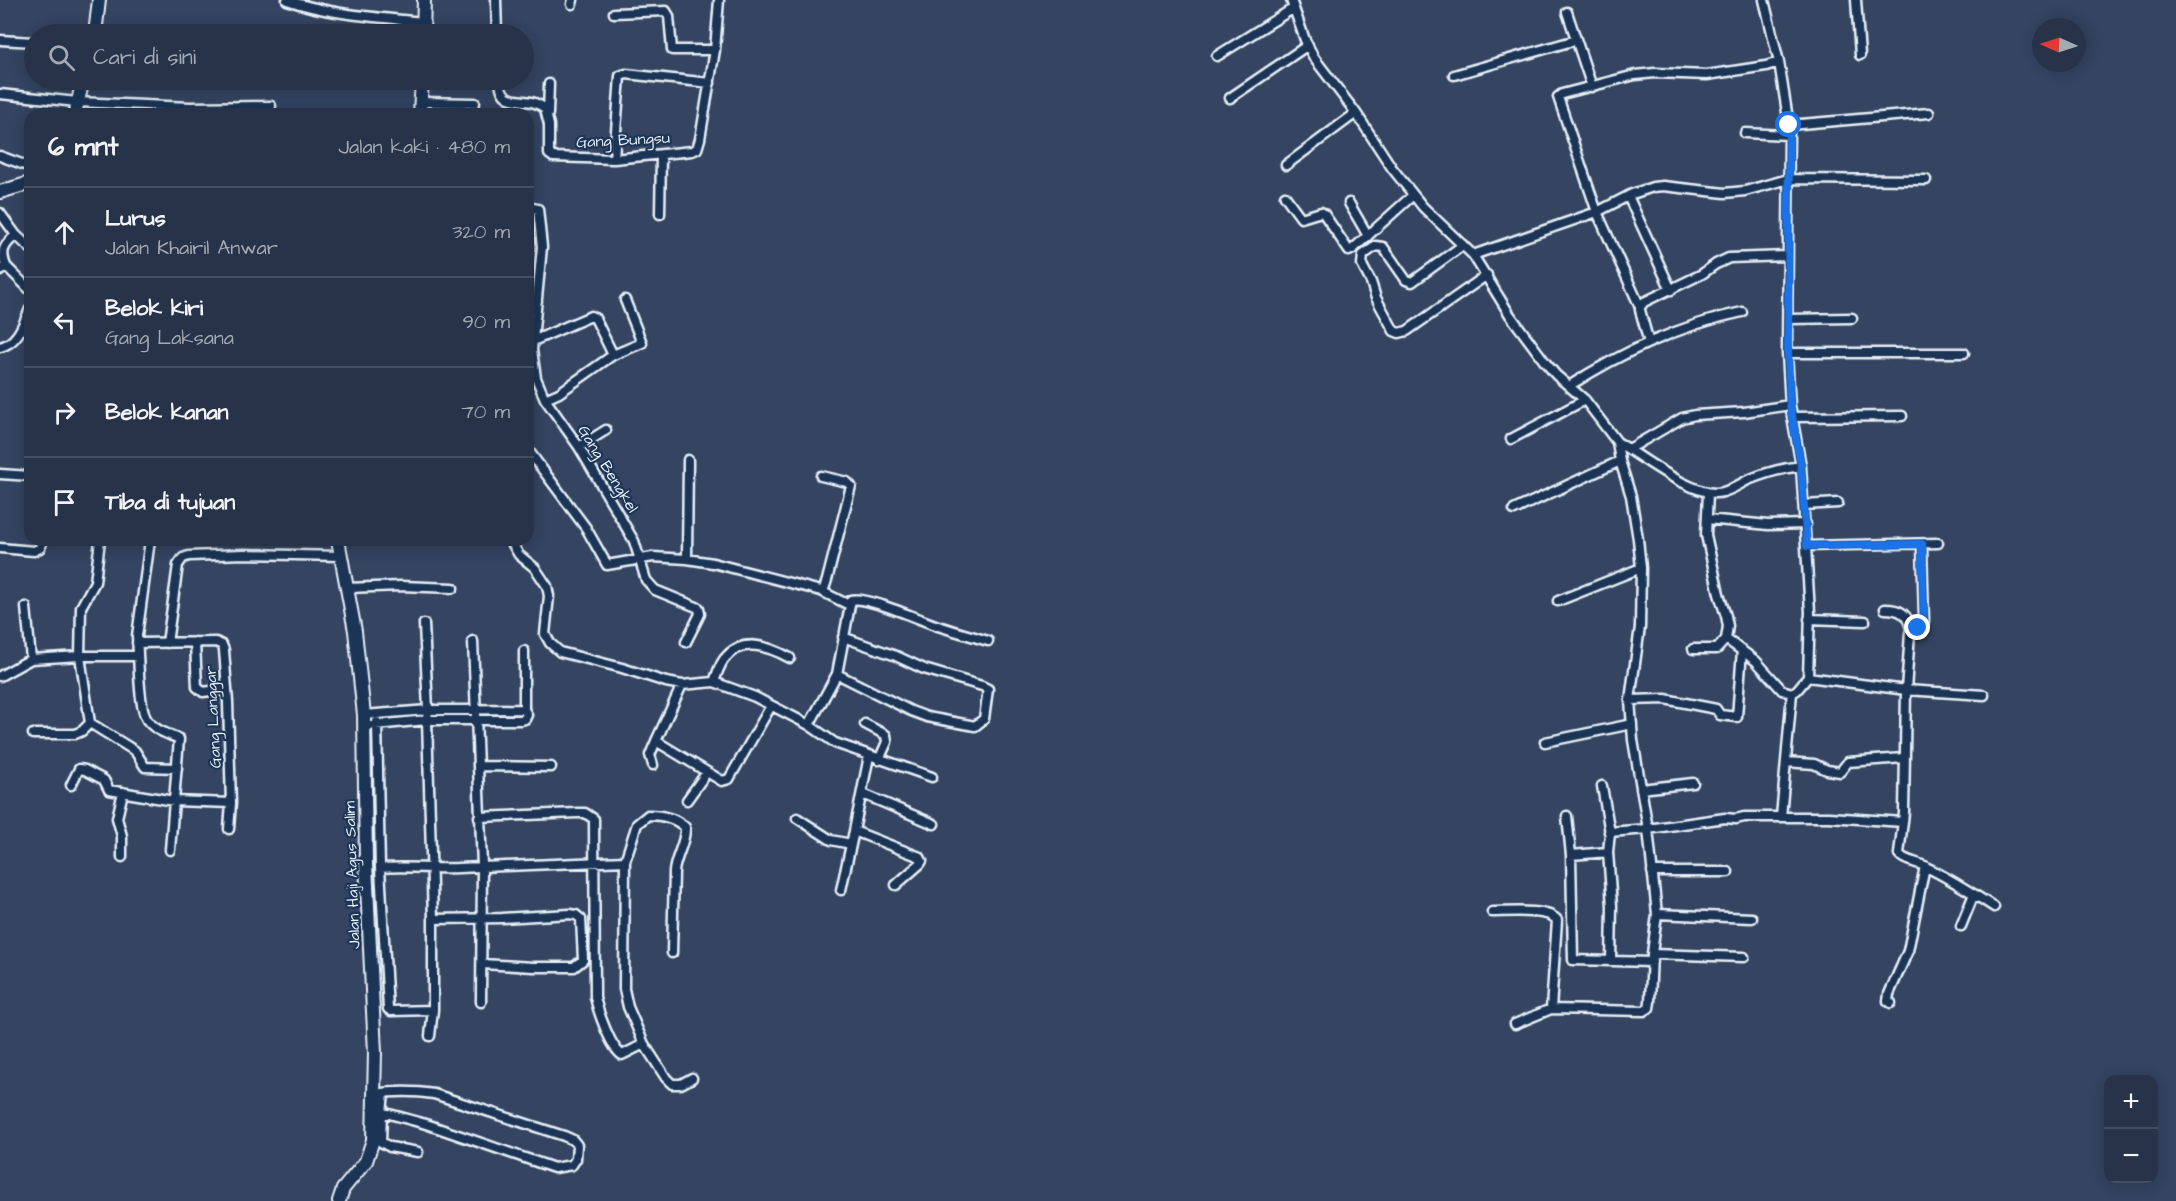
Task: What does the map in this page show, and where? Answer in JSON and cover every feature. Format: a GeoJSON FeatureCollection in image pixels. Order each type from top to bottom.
{"type":"FeatureCollection","features":[{"type":"Feature","properties":{"kind":"street"},"geometry":{"type":"LineString","coordinates":[[95,24],[99,0]]}},
{"type":"Feature","properties":{"kind":"street"},"geometry":{"type":"LineString","coordinates":[[287,0],[354,15],[423,21],[424,0]]}},
{"type":"Feature","properties":{"kind":"street"},"geometry":{"type":"LineString","coordinates":[[496,0],[497,24]]}},
{"type":"Feature","properties":{"kind":"street"},"geometry":{"type":"LineString","coordinates":[[663,11],[664,0]]}},
{"type":"Feature","properties":{"kind":"street"},"geometry":{"type":"LineString","coordinates":[[614,159],[620,76],[631,74],[710,83],[719,0]]}},
{"type":"Feature","properties":{"kind":"street"},"geometry":{"type":"LineString","coordinates":[[1726,639],[1756,661],[1782,690],[1792,693],[1808,676],[1806,524],[1801,465],[1790,405],[1788,353],[1789,130],[1779,62],[1764,0]]}},
{"type":"Feature","properties":{"kind":"street"},"geometry":{"type":"LineString","coordinates":[[1856,0],[1860,55]]}},
{"type":"Feature","properties":{"kind":"street"},"geometry":{"type":"LineString","coordinates":[[1217,56],[1292,4],[1314,58],[1356,112],[1413,195],[1473,255],[1510,315],[1545,362],[1585,400],[1617,442],[1657,469],[1708,493],[1723,492],[1760,475],[1801,465]]}},
{"type":"Feature","properties":{"kind":"street"},"geometry":{"type":"LineString","coordinates":[[614,13],[668,12],[672,50],[715,50]]}},
{"type":"Feature","properties":{"kind":"street"},"geometry":{"type":"LineString","coordinates":[[1567,12],[1592,87]]}},
{"type":"Feature","properties":{"kind":"street"},"geometry":{"type":"LineString","coordinates":[[0,40],[24,41]]}},
{"type":"Feature","properties":{"kind":"street"},"geometry":{"type":"LineString","coordinates":[[1454,75],[1576,40]]}},
{"type":"Feature","properties":{"kind":"street"},"geometry":{"type":"LineString","coordinates":[[1230,98],[1308,45]]}},
{"type":"Feature","properties":{"kind":"street"},"geometry":{"type":"LineString","coordinates":[[1649,343],[1640,306],[1597,212],[1558,97],[1635,75],[1655,73],[1707,75],[1779,62]]}},
{"type":"Feature","properties":{"kind":"street","name":"Gang Bungsu"},"geometry":{"type":"LineString","coordinates":[[548,118],[550,156],[614,159],[697,149],[710,83]]}},
{"type":"Feature","properties":{"kind":"street"},"geometry":{"type":"LineString","coordinates":[[548,118],[549,84]]}},
{"type":"Feature","properties":{"kind":"street"},"geometry":{"type":"LineString","coordinates":[[76,108],[80,90]]}},
{"type":"Feature","properties":{"kind":"street"},"geometry":{"type":"LineString","coordinates":[[421,90],[420,108],[475,103]]}},
{"type":"Feature","properties":{"kind":"street"},"geometry":{"type":"LineString","coordinates":[[501,90],[508,98],[541,105],[548,118]]}},
{"type":"Feature","properties":{"kind":"street"},"geometry":{"type":"LineString","coordinates":[[0,94],[76,108],[271,106]]}},
{"type":"Feature","properties":{"kind":"street"},"geometry":{"type":"LineString","coordinates":[[1286,165],[1356,112]]}},
{"type":"Feature","properties":{"kind":"street"},"geometry":{"type":"LineString","coordinates":[[1745,133],[1789,130],[1929,112]]}},
{"type":"Feature","properties":{"kind":"street"},"geometry":{"type":"LineString","coordinates":[[660,214],[661,155]]}},
{"type":"Feature","properties":{"kind":"street"},"geometry":{"type":"LineString","coordinates":[[0,156],[24,165]]}},
{"type":"Feature","properties":{"kind":"street"},"geometry":{"type":"LineString","coordinates":[[1473,255],[1597,212],[1628,196],[1653,187],[1736,193],[1788,179],[1926,180]]}},
{"type":"Feature","properties":{"kind":"street"},"geometry":{"type":"LineString","coordinates":[[0,192],[24,185]]}},
{"type":"Feature","properties":{"kind":"street"},"geometry":{"type":"LineString","coordinates":[[1285,196],[1301,218],[1317,213],[1324,214],[1346,250],[1351,251],[1413,195]]}},
{"type":"Feature","properties":{"kind":"street"},"geometry":{"type":"LineString","coordinates":[[1628,196],[1671,290]]}},
{"type":"Feature","properties":{"kind":"street"},"geometry":{"type":"LineString","coordinates":[[1349,203],[1368,236]]}},
{"type":"Feature","properties":{"kind":"street","name":"Gang Bengkel"},"geometry":{"type":"LineString","coordinates":[[534,208],[538,209],[542,247],[534,295]]}},
{"type":"Feature","properties":{"kind":"street"},"geometry":{"type":"LineString","coordinates":[[0,213],[24,242]]}},
{"type":"Feature","properties":{"kind":"street"},"geometry":{"type":"LineString","coordinates":[[16,235],[3,247],[1,254],[3,269],[24,285]]}},
{"type":"Feature","properties":{"kind":"street"},"geometry":{"type":"LineString","coordinates":[[1463,245],[1412,282],[1406,280],[1383,247],[1376,246],[1363,255],[1362,265],[1394,331],[1399,333],[1407,331],[1487,275]]}},
{"type":"Feature","properties":{"kind":"street"},"geometry":{"type":"LineString","coordinates":[[1640,306],[1729,258],[1788,256]]}},
{"type":"Feature","properties":{"kind":"street"},"geometry":{"type":"LineString","coordinates":[[545,399],[559,393],[613,355],[642,343],[625,300]]}},
{"type":"Feature","properties":{"kind":"street"},"geometry":{"type":"LineString","coordinates":[[1569,386],[1631,350],[1716,318],[1742,312]]}},
{"type":"Feature","properties":{"kind":"street"},"geometry":{"type":"LineString","coordinates":[[534,341],[591,316],[595,318],[613,355]]}},
{"type":"Feature","properties":{"kind":"street"},"geometry":{"type":"LineString","coordinates":[[1788,319],[1852,318]]}},
{"type":"Feature","properties":{"kind":"street"},"geometry":{"type":"LineString","coordinates":[[0,347],[9,345],[17,337],[24,322]]}},
{"type":"Feature","properties":{"kind":"street"},"geometry":{"type":"LineString","coordinates":[[1788,353],[1964,353]]}},
{"type":"Feature","properties":{"kind":"street","name":"Gang Bengkel"},"geometry":{"type":"LineString","coordinates":[[534,368],[545,399],[579,447],[634,541],[646,580],[655,590],[699,608],[700,614],[687,642]]}},
{"type":"Feature","properties":{"kind":"street"},"geometry":{"type":"LineString","coordinates":[[1510,439],[1585,400]]}},
{"type":"Feature","properties":{"kind":"street"},"geometry":{"type":"LineString","coordinates":[[1629,449],[1682,418],[1790,405]]}},
{"type":"Feature","properties":{"kind":"street"},"geometry":{"type":"LineString","coordinates":[[1792,417],[1902,416]]}},
{"type":"Feature","properties":{"kind":"street"},"geometry":{"type":"LineString","coordinates":[[579,447],[606,430]]}},
{"type":"Feature","properties":{"kind":"street"},"geometry":{"type":"LineString","coordinates":[[1515,1024],[1551,1009],[1644,1011],[1649,1008],[1657,914],[1630,700],[1640,627],[1641,568],[1631,496],[1620,461],[1617,442]]}},
{"type":"Feature","properties":{"kind":"street"},"geometry":{"type":"LineString","coordinates":[[534,458],[586,528],[607,565],[641,558],[713,562],[821,591],[849,604]]}},
{"type":"Feature","properties":{"kind":"street"},"geometry":{"type":"LineString","coordinates":[[687,559],[688,460]]}},
{"type":"Feature","properties":{"kind":"street"},"geometry":{"type":"LineString","coordinates":[[1514,510],[1620,461]]}},
{"type":"Feature","properties":{"kind":"street"},"geometry":{"type":"LineString","coordinates":[[0,475],[24,476]]}},
{"type":"Feature","properties":{"kind":"street"},"geometry":{"type":"LineString","coordinates":[[821,476],[850,483],[851,486],[827,580],[821,591]]}},
{"type":"Feature","properties":{"kind":"street"},"geometry":{"type":"LineString","coordinates":[[1693,649],[1717,649],[1726,639],[1728,626],[1708,547],[1708,493]]}},
{"type":"Feature","properties":{"kind":"street"},"geometry":{"type":"LineString","coordinates":[[1804,505],[1838,503]]}},
{"type":"Feature","properties":{"kind":"street"},"geometry":{"type":"LineString","coordinates":[[1707,519],[1768,525],[1806,524]]}},
{"type":"Feature","properties":{"kind":"street"},"geometry":{"type":"LineString","coordinates":[[1807,546],[1938,543]]}},
{"type":"Feature","properties":{"kind":"street"},"geometry":{"type":"LineString","coordinates":[[1911,630],[1924,625],[1922,544]]}},
{"type":"Feature","properties":{"kind":"street"},"geometry":{"type":"LineString","coordinates":[[0,548],[34,551],[41,546]]}},
{"type":"Feature","properties":{"kind":"street"},"geometry":{"type":"LineString","coordinates":[[99,546],[94,582],[81,607],[80,656],[90,723],[135,751],[145,767],[177,768]]}},
{"type":"Feature","properties":{"kind":"street"},"geometry":{"type":"LineString","coordinates":[[149,546],[137,643],[142,697],[147,719],[166,734],[179,738],[170,850]]}},
{"type":"Feature","properties":{"kind":"street","name":"Jalan Haji Agus Salim"},"geometry":{"type":"LineString","coordinates":[[339,1201],[343,1189],[370,1153],[379,1093],[366,852],[371,720],[340,546]]}},
{"type":"Feature","properties":{"kind":"street"},"geometry":{"type":"LineString","coordinates":[[514,546],[519,555],[535,568],[547,586],[549,596],[545,634],[560,652],[666,682],[682,685],[714,682],[755,697],[835,743],[933,777]]}},
{"type":"Feature","properties":{"kind":"street"},"geometry":{"type":"LineString","coordinates":[[167,643],[178,565],[183,558],[244,554],[341,556]]}},
{"type":"Feature","properties":{"kind":"street"},"geometry":{"type":"LineString","coordinates":[[1558,601],[1641,568]]}},
{"type":"Feature","properties":{"kind":"street"},"geometry":{"type":"LineString","coordinates":[[347,588],[401,586],[453,588]]}},
{"type":"Feature","properties":{"kind":"street"},"geometry":{"type":"LineString","coordinates":[[809,726],[837,674],[851,600],[859,599],[988,641]]}},
{"type":"Feature","properties":{"kind":"street"},"geometry":{"type":"LineString","coordinates":[[26,608],[31,658]]}},
{"type":"Feature","properties":{"kind":"street"},"geometry":{"type":"LineString","coordinates":[[1886,609],[1901,611],[1908,617],[1911,630],[1906,690],[1900,857],[1925,866],[1958,883],[1994,908]]}},
{"type":"Feature","properties":{"kind":"street"},"geometry":{"type":"LineString","coordinates":[[1809,620],[1865,621]]}},
{"type":"Feature","properties":{"kind":"street"},"geometry":{"type":"LineString","coordinates":[[424,624],[433,919],[433,1010],[430,1036]]}},
{"type":"Feature","properties":{"kind":"street"},"geometry":{"type":"LineString","coordinates":[[837,674],[927,717],[975,726],[984,719],[988,689],[924,669],[896,656],[843,637]]}},
{"type":"Feature","properties":{"kind":"street"},"geometry":{"type":"LineString","coordinates":[[473,641],[482,866],[481,1002]]}},
{"type":"Feature","properties":{"kind":"street"},"geometry":{"type":"LineString","coordinates":[[195,642],[197,687],[203,692],[226,688]]}},
{"type":"Feature","properties":{"kind":"street","name":"Gang Langgar"},"geometry":{"type":"LineString","coordinates":[[137,643],[216,642],[222,645],[231,803],[229,829]]}},
{"type":"Feature","properties":{"kind":"street"},"geometry":{"type":"LineString","coordinates":[[714,682],[726,656],[743,647],[771,648],[790,658]]}},
{"type":"Feature","properties":{"kind":"street"},"geometry":{"type":"LineString","coordinates":[[1630,700],[1665,699],[1684,702],[1716,709],[1720,715],[1737,717],[1742,650]]}},
{"type":"Feature","properties":{"kind":"street"},"geometry":{"type":"LineString","coordinates":[[371,720],[525,719],[527,715],[524,708],[524,651]]}},
{"type":"Feature","properties":{"kind":"street"},"geometry":{"type":"LineString","coordinates":[[0,676],[31,658],[133,657],[138,654]]}},
{"type":"Feature","properties":{"kind":"street"},"geometry":{"type":"LineString","coordinates":[[1808,676],[1906,690],[1984,695]]}},
{"type":"Feature","properties":{"kind":"street"},"geometry":{"type":"LineString","coordinates":[[653,765],[650,755],[682,685]]}},
{"type":"Feature","properties":{"kind":"street"},"geometry":{"type":"LineString","coordinates":[[1781,817],[1792,693]]}},
{"type":"Feature","properties":{"kind":"street"},"geometry":{"type":"LineString","coordinates":[[656,741],[722,781],[729,779],[771,706]]}},
{"type":"Feature","properties":{"kind":"street"},"geometry":{"type":"LineString","coordinates":[[371,720],[428,710],[524,708]]}},
{"type":"Feature","properties":{"kind":"street"},"geometry":{"type":"LineString","coordinates":[[371,720],[388,1009],[391,1011],[433,1010]]}},
{"type":"Feature","properties":{"kind":"street"},"geometry":{"type":"LineString","coordinates":[[33,734],[75,734],[90,723]]}},
{"type":"Feature","properties":{"kind":"street"},"geometry":{"type":"LineString","coordinates":[[1545,742],[1632,723]]}},
{"type":"Feature","properties":{"kind":"street"},"geometry":{"type":"LineString","coordinates":[[865,724],[886,735],[887,742],[879,760]]}},
{"type":"Feature","properties":{"kind":"street"},"geometry":{"type":"LineString","coordinates":[[842,890],[869,756]]}},
{"type":"Feature","properties":{"kind":"street"},"geometry":{"type":"LineString","coordinates":[[1786,762],[1815,764],[1827,770],[1840,772],[1848,762],[1904,758]]}},
{"type":"Feature","properties":{"kind":"street"},"geometry":{"type":"LineString","coordinates":[[478,766],[550,767]]}},
{"type":"Feature","properties":{"kind":"street"},"geometry":{"type":"LineString","coordinates":[[72,784],[79,770],[83,769],[104,780],[109,790],[174,801],[231,803]]}},
{"type":"Feature","properties":{"kind":"street"},"geometry":{"type":"LineString","coordinates":[[687,801],[707,772]]}},
{"type":"Feature","properties":{"kind":"street"},"geometry":{"type":"LineString","coordinates":[[1641,789],[1693,783]]}},
{"type":"Feature","properties":{"kind":"street"},"geometry":{"type":"LineString","coordinates":[[1602,786],[1609,832],[1608,852],[1612,906],[1611,961]]}},
{"type":"Feature","properties":{"kind":"street"},"geometry":{"type":"LineString","coordinates":[[122,857],[122,836],[117,818],[123,792]]}},
{"type":"Feature","properties":{"kind":"street"},"geometry":{"type":"LineString","coordinates":[[863,794],[934,824]]}},
{"type":"Feature","properties":{"kind":"street"},"geometry":{"type":"LineString","coordinates":[[479,817],[578,813],[590,815],[594,819],[596,826],[595,989],[597,1007],[618,1053],[622,1055],[629,1053],[644,1044]]}},
{"type":"Feature","properties":{"kind":"street"},"geometry":{"type":"LineString","coordinates":[[672,953],[675,860],[684,840],[685,827],[679,822],[659,815],[648,815],[637,824],[625,861],[624,989],[628,1007],[644,1044],[666,1078],[672,1084],[681,1084],[692,1078]]}},
{"type":"Feature","properties":{"kind":"street"},"geometry":{"type":"LineString","coordinates":[[1567,816],[1571,855],[1573,960],[1744,957]]}},
{"type":"Feature","properties":{"kind":"street"},"geometry":{"type":"LineString","coordinates":[[796,818],[831,840],[851,844]]}},
{"type":"Feature","properties":{"kind":"street"},"geometry":{"type":"LineString","coordinates":[[1609,832],[1725,818],[1859,818],[1903,822]]}},
{"type":"Feature","properties":{"kind":"street"},"geometry":{"type":"LineString","coordinates":[[854,831],[920,857],[920,864],[896,885]]}},
{"type":"Feature","properties":{"kind":"street"},"geometry":{"type":"LineString","coordinates":[[1571,855],[1608,852]]}},
{"type":"Feature","properties":{"kind":"street"},"geometry":{"type":"LineString","coordinates":[[380,868],[625,861]]}},
{"type":"Feature","properties":{"kind":"street"},"geometry":{"type":"LineString","coordinates":[[1891,1003],[1888,1001],[1889,994],[1908,951],[1925,866]]}},
{"type":"Feature","properties":{"kind":"street"},"geometry":{"type":"LineString","coordinates":[[1652,872],[1728,872]]}},
{"type":"Feature","properties":{"kind":"street"},"geometry":{"type":"LineString","coordinates":[[1961,926],[1974,894]]}},
{"type":"Feature","properties":{"kind":"street"},"geometry":{"type":"LineString","coordinates":[[1492,912],[1542,913],[1554,916],[1557,920],[1551,1009]]}},
{"type":"Feature","properties":{"kind":"street"},"geometry":{"type":"LineString","coordinates":[[1657,914],[1752,918]]}},
{"type":"Feature","properties":{"kind":"street"},"geometry":{"type":"LineString","coordinates":[[433,919],[576,915],[583,924],[583,956],[581,963],[574,967],[482,964]]}},
{"type":"Feature","properties":{"kind":"street"},"geometry":{"type":"LineString","coordinates":[[382,1112],[426,1124],[549,1167],[565,1168],[572,1165],[576,1159],[577,1145],[573,1140],[564,1136],[434,1094],[415,1091],[379,1093],[382,1112],[381,1142],[390,1147],[418,1152]]}},
{"type":"Feature","properties":{"kind":"route"},"geometry":{"type":"LineString","coordinates":[[1789,125],[1788,353],[1790,405],[1801,465],[1807,546],[1922,544],[1924,625],[1918,628]]}}]}
